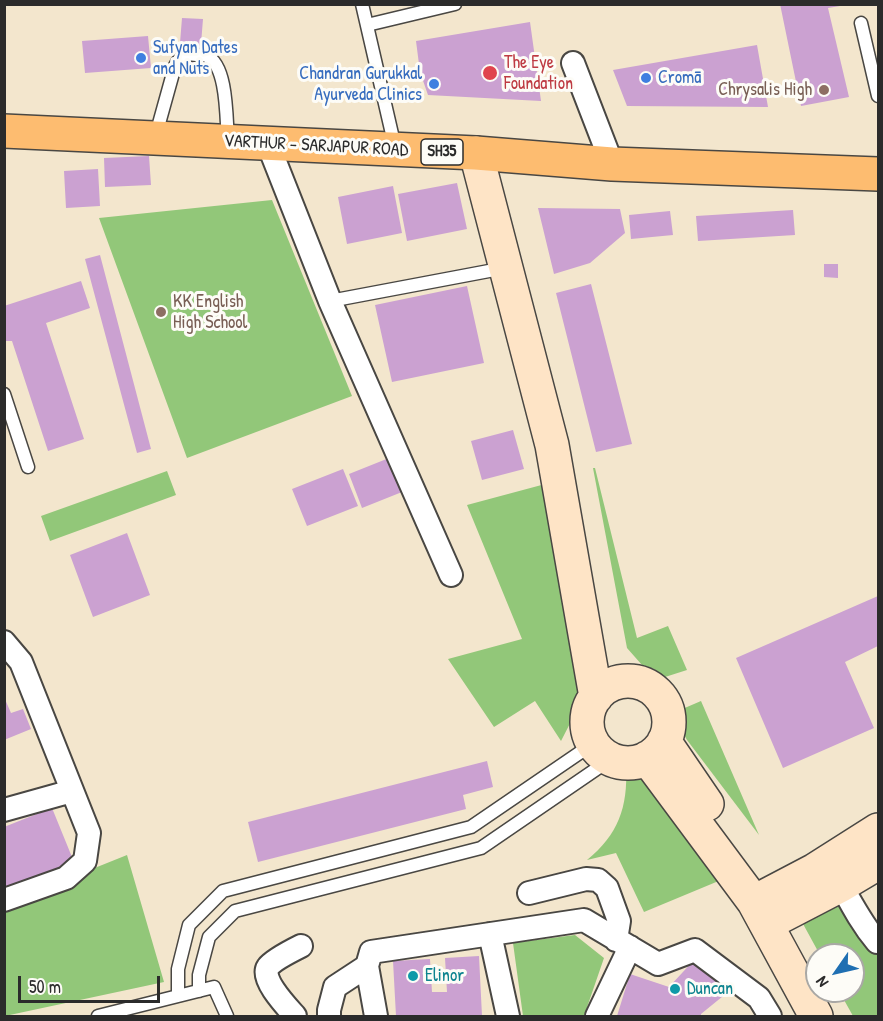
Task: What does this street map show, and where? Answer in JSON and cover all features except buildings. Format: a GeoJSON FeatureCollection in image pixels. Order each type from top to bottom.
{"type":"FeatureCollection","features":[{"type":"Feature","properties":{"kind":"main road","name":"VARTHUR - SARJAPUR ROAD"},"geometry":{"type":"LineString","coordinates":[[4,131],[488,154],[612,164],[879,174]]}},
{"type":"Feature","properties":{"kind":"street"},"geometry":{"type":"LineString","coordinates":[[573,63],[612,164]]}},
{"type":"Feature","properties":{"kind":"street"},"geometry":{"type":"LineString","coordinates":[[268,144],[330,301],[451,575]]}},
{"type":"Feature","properties":{"kind":"street"},"geometry":{"type":"LineString","coordinates":[[488,154],[571,441],[605,690]]}},
{"type":"Feature","properties":{"kind":"street"},"geometry":{"type":"LineString","coordinates":[[4,642],[21,662],[88,833],[85,861],[66,878],[4,900]]}},
{"type":"Feature","properties":{"kind":"street"},"geometry":{"type":"LineString","coordinates":[[620,681],[642,683],[652,689],[666,707],[669,718],[668,730],[656,749],[635,762],[622,762],[602,751],[588,732],[589,710],[605,690],[620,681]]}},
{"type":"Feature","properties":{"kind":"street"},"geometry":{"type":"LineString","coordinates":[[656,749],[805,964]]}},
{"type":"Feature","properties":{"kind":"street"},"geometry":{"type":"LineString","coordinates":[[4,810],[72,791]]}},
{"type":"Feature","properties":{"kind":"street"},"geometry":{"type":"LineString","coordinates":[[767,909],[815,870],[879,830]]}},
{"type":"Feature","properties":{"kind":"street"},"geometry":{"type":"LineString","coordinates":[[767,909],[841,885],[879,863]]}},
{"type":"Feature","properties":{"kind":"street"},"geometry":{"type":"LineString","coordinates":[[529,893],[586,879],[598,880],[607,888],[620,921],[623,944],[597,1017]]}},
{"type":"Feature","properties":{"kind":"street"},"geometry":{"type":"LineString","coordinates":[[841,885],[856,914],[879,942]]}},
{"type":"Feature","properties":{"kind":"street"},"geometry":{"type":"LineString","coordinates":[[767,909],[816,1017]]}},
{"type":"Feature","properties":{"kind":"street"},"geometry":{"type":"LineString","coordinates":[[376,1017],[368,966],[371,952],[584,920],[658,964],[695,950],[759,1010]]}},
{"type":"Feature","properties":{"kind":"street"},"geometry":{"type":"LineString","coordinates":[[490,934],[508,1017]]}},
{"type":"Feature","properties":{"kind":"street"},"geometry":{"type":"LineString","coordinates":[[295,1017],[271,986],[266,972],[269,965],[302,946]]}},
{"type":"Feature","properties":{"kind":"street"},"geometry":{"type":"LineString","coordinates":[[329,1017],[335,987],[368,966]]}},
{"type":"Feature","properties":{"kind":"street"},"geometry":{"type":"LineString","coordinates":[[829,1003],[837,1017]]}},
{"type":"Feature","properties":{"kind":"lane"},"geometry":{"type":"LineString","coordinates":[[362,4],[396,150]]}},
{"type":"Feature","properties":{"kind":"lane"},"geometry":{"type":"LineString","coordinates":[[367,25],[455,4]]}},
{"type":"Feature","properties":{"kind":"lane"},"geometry":{"type":"LineString","coordinates":[[861,23],[879,96]]}},
{"type":"Feature","properties":{"kind":"lane"},"geometry":{"type":"LineString","coordinates":[[155,139],[178,59],[184,54],[194,54],[207,56],[217,67],[225,94],[228,142]]}},
{"type":"Feature","properties":{"kind":"lane"},"geometry":{"type":"LineString","coordinates":[[330,301],[489,271]]}},
{"type":"Feature","properties":{"kind":"lane"},"geometry":{"type":"LineString","coordinates":[[4,394],[28,467]]}},
{"type":"Feature","properties":{"kind":"lane"},"geometry":{"type":"LineString","coordinates":[[178,996],[178,969],[189,925],[223,891],[471,827],[602,751]]}},
{"type":"Feature","properties":{"kind":"lane"},"geometry":{"type":"LineString","coordinates":[[199,991],[199,975],[209,937],[235,912],[481,848],[602,751]]}},
{"type":"Feature","properties":{"kind":"lane"},"geometry":{"type":"LineString","coordinates":[[267,880],[273,902]]}},
{"type":"Feature","properties":{"kind":"lane"},"geometry":{"type":"LineString","coordinates":[[98,1017],[214,987],[227,1017]]}},
{"type":"Feature","properties":{"kind":"green space"},"geometry":{"type":"Polygon","coordinates":[[[272,200],[352,396],[187,458],[99,218],[272,200]]]}},
{"type":"Feature","properties":{"kind":"green space"},"geometry":{"type":"Polygon","coordinates":[[[593,468],[595,468],[637,638],[668,626],[687,670],[665,677],[654,669],[642,665],[627,648],[593,468]]]}},
{"type":"Feature","properties":{"kind":"green space"},"geometry":{"type":"Polygon","coordinates":[[[167,471],[176,495],[50,541],[41,516],[167,471]]]}},
{"type":"Feature","properties":{"kind":"green space"},"geometry":{"type":"Polygon","coordinates":[[[549,483],[581,702],[561,741],[535,701],[494,727],[448,659],[522,639],[467,505],[549,483]]]}},
{"type":"Feature","properties":{"kind":"green space"},"geometry":{"type":"Polygon","coordinates":[[[701,701],[759,835],[683,733],[680,710],[701,701]]]}},
{"type":"Feature","properties":{"kind":"green space"},"geometry":{"type":"Polygon","coordinates":[[[626,768],[639,770],[721,880],[644,912],[616,853],[587,860],[606,841],[619,819],[625,795],[626,768]]]}},
{"type":"Feature","properties":{"kind":"green space"},"geometry":{"type":"Polygon","coordinates":[[[127,855],[164,982],[5,1016],[5,904],[127,855]]]}},
{"type":"Feature","properties":{"kind":"green space"},"geometry":{"type":"Polygon","coordinates":[[[842,898],[878,948],[878,1016],[853,1016],[846,1003],[865,1003],[865,943],[813,943],[802,922],[842,898]]]}},
{"type":"Feature","properties":{"kind":"green space"},"geometry":{"type":"Polygon","coordinates":[[[575,935],[604,958],[584,1016],[523,1016],[513,943],[575,935]]]}},
{"type":"Feature","properties":{"kind":"place","name":"Sufyan Dates and Nuts"},"geometry":{"type":"Point","coordinates":[141,58]}},
{"type":"Feature","properties":{"kind":"place","name":"The Eye Foundation"},"geometry":{"type":"Point","coordinates":[490,73]}},
{"type":"Feature","properties":{"kind":"place","name":"Cromā"},"geometry":{"type":"Point","coordinates":[646,78]}},
{"type":"Feature","properties":{"kind":"place","name":"Chandran Gurukkal Ayurveda Clinics"},"geometry":{"type":"Point","coordinates":[434,84]}},
{"type":"Feature","properties":{"kind":"place","name":"Chrysalis High"},"geometry":{"type":"Point","coordinates":[824,90]}},
{"type":"Feature","properties":{"kind":"place","name":"KK English High School"},"geometry":{"type":"Point","coordinates":[161,312]}},
{"type":"Feature","properties":{"kind":"place","name":"Elinor"},"geometry":{"type":"Point","coordinates":[413,976]}},
{"type":"Feature","properties":{"kind":"place","name":"Duncan"},"geometry":{"type":"Point","coordinates":[675,989]}}]}
